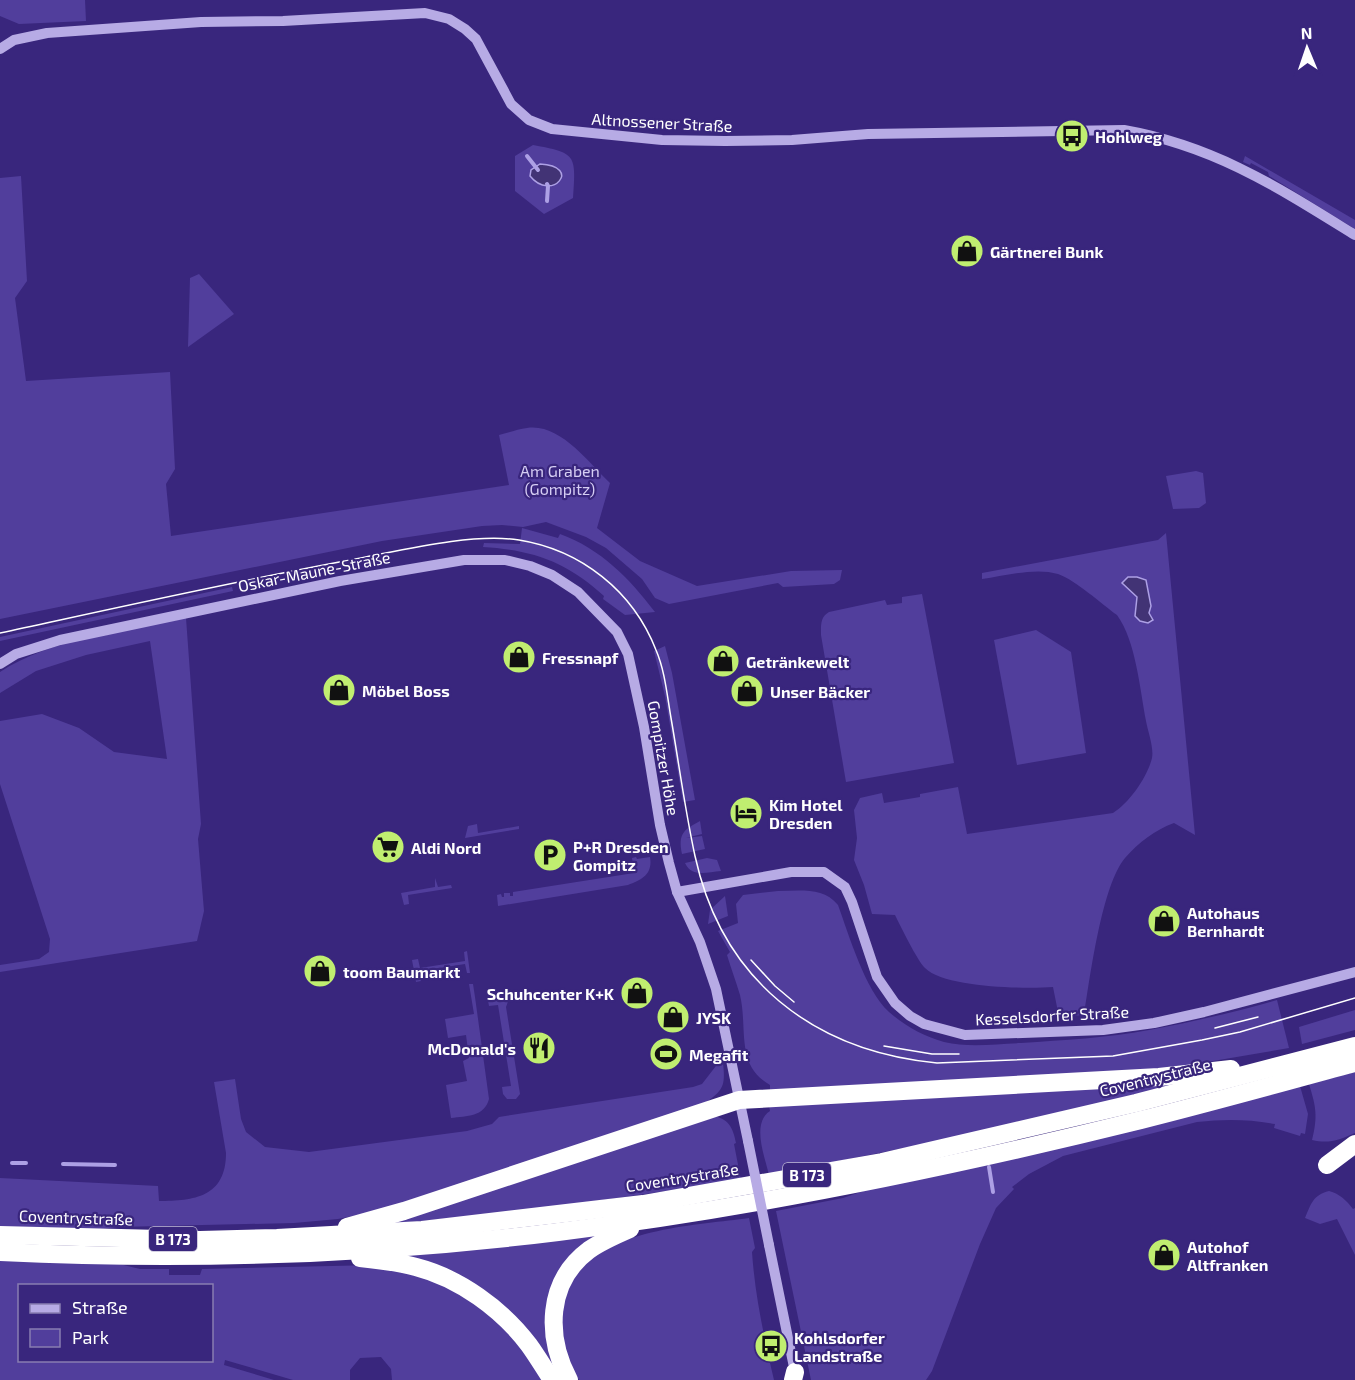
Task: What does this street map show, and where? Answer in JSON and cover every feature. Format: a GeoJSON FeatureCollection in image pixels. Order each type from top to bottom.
{"type":"FeatureCollection","features":[{"type":"Feature","properties":{"kind":"highway","name":"Coventrystraße"},"geometry":{"type":"LineString","coordinates":[[0,1235],[200,1240],[313,1236],[422,1230],[643,1204],[882,1162],[1136,1103],[1355,1046]]}},
{"type":"Feature","properties":{"kind":"highway"},"geometry":{"type":"LineString","coordinates":[[313,1236],[404,1211],[739,1100],[1159,1077],[1292,1062]]}},
{"type":"Feature","properties":{"kind":"highway","name":"B 173"},"geometry":{"type":"LineString","coordinates":[[0,1252],[166,1256],[326,1252],[493,1240],[651,1219],[867,1181],[978,1157],[1141,1120],[1355,1063]]}},
{"type":"Feature","properties":{"kind":"highway"},"geometry":{"type":"LineString","coordinates":[[1327,1165],[1355,1144]]}},
{"type":"Feature","properties":{"kind":"highway"},"geometry":{"type":"LineString","coordinates":[[569,1380],[558,1354],[553,1329],[556,1299],[564,1281],[572,1267],[588,1251],[607,1239],[651,1219]]}},
{"type":"Feature","properties":{"kind":"highway"},"geometry":{"type":"LineString","coordinates":[[326,1252],[414,1266],[461,1285],[509,1322],[529,1344],[552,1380]]}},
{"type":"Feature","properties":{"kind":"street","name":"Altnossener Straße"},"geometry":{"type":"LineString","coordinates":[[0,49],[14,40],[48,33],[201,22],[283,21],[425,13],[449,19],[476,39],[511,104],[529,120],[552,129],[662,140],[725,141],[792,140],[868,134],[1124,130],[1156,136],[1208,153],[1272,184],[1355,235]]}},
{"type":"Feature","properties":{"kind":"street","name":"Oskar-Maune-Straße"},"geometry":{"type":"LineString","coordinates":[[0,664],[16,654],[60,640],[340,580],[473,559],[505,560],[530,566],[552,575],[578,592],[617,632]]}},
{"type":"Feature","properties":{"kind":"street","name":"Gompitzer Höhe"},"geometry":{"type":"LineString","coordinates":[[617,632],[630,661],[645,730],[660,825],[677,892],[700,942],[716,989],[739,1100]]}},
{"type":"Feature","properties":{"kind":"street","name":"Kesselsdorfer Straße"},"geometry":{"type":"LineString","coordinates":[[677,892],[791,872],[824,872],[845,887],[877,977],[889,996],[910,1016],[924,1024],[959,1034],[1103,1030],[1154,1023],[1355,972]]}},
{"type":"Feature","properties":{"kind":"street"},"geometry":{"type":"LineString","coordinates":[[739,1100],[795,1377]]}},
{"type":"Feature","properties":{"kind":"green space"},"geometry":{"type":"Polygon","coordinates":[[[0,0],[85,0],[86,21],[19,24],[0,16],[0,0]]]}},
{"type":"Feature","properties":{"kind":"green space"},"geometry":{"type":"Polygon","coordinates":[[[533,145],[558,150],[570,158],[573,164],[573,198],[544,214],[515,191],[515,156],[533,145]]]}},
{"type":"Feature","properties":{"kind":"green space"},"geometry":{"type":"Polygon","coordinates":[[[1245,156],[1355,220],[1355,229],[1269,176],[1268,172],[1251,163],[1250,165],[1243,162],[1245,156]]]}},
{"type":"Feature","properties":{"kind":"green space","name":"Am Graben (Gompitz)"},"geometry":{"type":"Polygon","coordinates":[[[21,176],[27,281],[15,298],[26,381],[170,372],[175,469],[166,484],[171,536],[509,485],[499,435],[539,428],[551,432],[573,446],[610,483],[597,528],[640,561],[697,586],[791,571],[842,570],[840,580],[834,584],[783,587],[778,583],[669,604],[655,598],[642,579],[606,548],[586,537],[546,522],[523,527],[482,526],[382,541],[0,619],[0,178],[21,176]]]}},
{"type":"Feature","properties":{"kind":"green space"},"geometry":{"type":"Polygon","coordinates":[[[199,274],[234,314],[188,347],[190,278],[199,274]]]}},
{"type":"Feature","properties":{"kind":"green space"},"geometry":{"type":"Polygon","coordinates":[[[1196,471],[1203,473],[1206,503],[1199,508],[1173,509],[1166,476],[1196,471]]]}},
{"type":"Feature","properties":{"kind":"green space"},"geometry":{"type":"Polygon","coordinates":[[[522,528],[558,538],[560,534],[575,540],[601,556],[624,576],[655,612],[625,615],[603,599],[604,596],[590,584],[563,566],[518,551],[483,547],[484,543],[520,544],[522,528]]]}},
{"type":"Feature","properties":{"kind":"green space"},"geometry":{"type":"Polygon","coordinates":[[[1166,533],[1195,835],[1174,823],[1148,837],[1125,858],[1110,889],[1098,932],[1084,1015],[1059,1017],[1053,987],[986,986],[935,975],[922,964],[895,915],[872,914],[854,860],[857,838],[854,810],[860,798],[882,793],[884,803],[958,787],[967,834],[1113,813],[1119,809],[1142,782],[1150,766],[1152,745],[1133,652],[1129,638],[1117,615],[1081,587],[1058,574],[1040,571],[982,579],[982,573],[1158,540],[1166,533]]]}},
{"type":"Feature","properties":{"kind":"green space"},"geometry":{"type":"Polygon","coordinates":[[[232,587],[233,591],[0,641],[0,637],[232,587]]]}},
{"type":"Feature","properties":{"kind":"green space"},"geometry":{"type":"Polygon","coordinates":[[[922,594],[954,763],[846,782],[821,635],[823,619],[829,612],[885,600],[887,605],[902,603],[902,597],[922,594]]]}},
{"type":"Feature","properties":{"kind":"green space"},"geometry":{"type":"Polygon","coordinates":[[[186,618],[201,824],[198,839],[204,911],[197,941],[0,972],[0,965],[39,959],[49,952],[50,939],[0,784],[0,721],[42,714],[79,728],[114,752],[167,759],[150,641],[86,655],[36,671],[0,693],[0,672],[42,651],[90,637],[186,618]]]}},
{"type":"Feature","properties":{"kind":"green space"},"geometry":{"type":"Polygon","coordinates":[[[1036,630],[1071,652],[1086,753],[1017,765],[994,640],[1036,630]]]}},
{"type":"Feature","properties":{"kind":"green space"},"geometry":{"type":"Polygon","coordinates":[[[665,646],[695,800],[683,802],[665,696],[654,651],[665,646]]]}},
{"type":"Feature","properties":{"kind":"green space"},"geometry":{"type":"Polygon","coordinates":[[[700,821],[702,834],[686,838],[702,836],[705,849],[682,854],[681,837],[683,833],[700,821]]]}},
{"type":"Feature","properties":{"kind":"green space"},"geometry":{"type":"Polygon","coordinates":[[[477,824],[478,833],[519,826],[519,829],[465,838],[468,826],[477,824]]]}},
{"type":"Feature","properties":{"kind":"green space"},"geometry":{"type":"Polygon","coordinates":[[[650,857],[650,868],[645,876],[628,885],[498,906],[497,895],[501,894],[504,897],[504,893],[510,893],[510,896],[513,896],[513,892],[634,873],[632,858],[637,859],[650,857]]]}},
{"type":"Feature","properties":{"kind":"green space"},"geometry":{"type":"Polygon","coordinates":[[[707,858],[717,860],[721,871],[696,872],[688,868],[685,863],[707,858]]]}},
{"type":"Feature","properties":{"kind":"green space"},"geometry":{"type":"Polygon","coordinates":[[[435,878],[438,887],[451,885],[452,888],[408,895],[409,904],[404,905],[401,893],[435,887],[435,878]]]}},
{"type":"Feature","properties":{"kind":"green space"},"geometry":{"type":"Polygon","coordinates":[[[778,891],[811,891],[832,899],[838,905],[865,976],[880,1002],[908,1026],[944,1042],[983,1045],[1117,1035],[1197,1020],[1277,1000],[1289,1048],[1160,1070],[770,1091],[770,1085],[759,1077],[747,1057],[740,995],[727,955],[730,952],[718,931],[738,923],[736,904],[743,895],[778,891]]]}},
{"type":"Feature","properties":{"kind":"green space"},"geometry":{"type":"Polygon","coordinates":[[[725,896],[728,916],[708,924],[710,910],[725,896]]]}},
{"type":"Feature","properties":{"kind":"green space"},"geometry":{"type":"Polygon","coordinates":[[[467,951],[470,973],[467,973],[465,964],[420,971],[421,981],[416,982],[412,960],[418,959],[420,968],[465,961],[464,952],[467,951]]]}},
{"type":"Feature","properties":{"kind":"green space"},"geometry":{"type":"Polygon","coordinates":[[[469,984],[473,984],[489,1099],[487,1105],[479,1112],[469,1116],[451,1118],[446,1085],[467,1081],[463,1061],[469,1058],[466,1035],[448,1038],[445,1019],[474,1014],[469,984]]]}},
{"type":"Feature","properties":{"kind":"green space"},"geometry":{"type":"Polygon","coordinates":[[[518,990],[510,996],[506,1007],[520,1094],[516,1099],[507,1099],[502,1087],[511,1086],[498,1005],[489,1006],[487,995],[518,990]]]}},
{"type":"Feature","properties":{"kind":"green space"},"geometry":{"type":"Polygon","coordinates":[[[1355,1010],[1355,1030],[1302,1044],[1299,1027],[1355,1010]]]}},
{"type":"Feature","properties":{"kind":"green space"},"geometry":{"type":"Polygon","coordinates":[[[719,1062],[723,1063],[723,1084],[714,1096],[702,1105],[393,1208],[338,1219],[294,1223],[117,1227],[84,1231],[0,1227],[0,1178],[158,1186],[159,1201],[184,1200],[206,1194],[214,1188],[225,1168],[226,1153],[214,1082],[235,1079],[241,1119],[246,1132],[265,1147],[309,1152],[467,1131],[492,1124],[499,1117],[693,1087],[702,1084],[719,1062]]]}},
{"type":"Feature","properties":{"kind":"green space"},"geometry":{"type":"Polygon","coordinates":[[[1355,1072],[1355,1133],[1334,1141],[1312,1140],[1315,1112],[1309,1084],[1355,1072]]]}},
{"type":"Feature","properties":{"kind":"green space"},"geometry":{"type":"Polygon","coordinates":[[[1202,1079],[949,1139],[769,1175],[761,1141],[761,1124],[764,1116],[770,1111],[769,1106],[1202,1079]]]}},
{"type":"Feature","properties":{"kind":"green space"},"geometry":{"type":"Polygon","coordinates":[[[1300,1086],[1308,1114],[1305,1134],[1301,1133],[1300,1136],[1274,1128],[1275,1124],[1265,1122],[1217,1120],[1197,1122],[1063,1156],[1029,1174],[1012,1187],[1014,1189],[996,1208],[932,1371],[926,1380],[811,1380],[776,1211],[843,1198],[881,1185],[1300,1086]]]}},
{"type":"Feature","properties":{"kind":"green space"},"geometry":{"type":"Polygon","coordinates":[[[712,1116],[726,1121],[732,1128],[741,1180],[552,1206],[364,1226],[712,1116]]]}},
{"type":"Feature","properties":{"kind":"green space"},"geometry":{"type":"Polygon","coordinates":[[[1329,1191],[1342,1198],[1353,1209],[1355,1208],[1355,1255],[1337,1219],[1320,1224],[1305,1218],[1316,1198],[1329,1191]]]}},
{"type":"Feature","properties":{"kind":"green space"},"geometry":{"type":"Polygon","coordinates":[[[749,1218],[755,1248],[752,1252],[753,1268],[763,1332],[774,1380],[579,1380],[564,1349],[562,1315],[568,1287],[584,1265],[606,1249],[633,1238],[663,1230],[749,1218]]]}},
{"type":"Feature","properties":{"kind":"green space"},"geometry":{"type":"Polygon","coordinates":[[[604,1232],[556,1287],[565,1380],[532,1340],[399,1254],[604,1232]]]}},
{"type":"Feature","properties":{"kind":"green space"},"geometry":{"type":"Polygon","coordinates":[[[0,1259],[115,1263],[140,1269],[169,1269],[169,1275],[200,1275],[202,1269],[376,1265],[431,1276],[501,1321],[545,1380],[392,1380],[391,1369],[381,1357],[360,1358],[350,1370],[350,1380],[293,1380],[225,1360],[224,1365],[274,1380],[0,1380],[0,1259]]]}},
{"type":"Feature","properties":{"kind":"shaded area"},"geometry":{"type":"Polygon","coordinates":[[[540,164],[553,166],[560,171],[562,176],[559,181],[547,186],[530,176],[531,170],[540,164]]]}},
{"type":"Feature","properties":{"kind":"shaded area"},"geometry":{"type":"Polygon","coordinates":[[[1128,577],[1146,580],[1151,606],[1149,613],[1153,620],[1148,623],[1140,621],[1135,616],[1137,597],[1122,583],[1128,577]]]}},
{"type":"Feature","properties":{"kind":"waterway"},"geometry":{"type":"LineString","coordinates":[[527,156],[538,170]]}},
{"type":"Feature","properties":{"kind":"waterway"},"geometry":{"type":"LineString","coordinates":[[547,184],[547,201]]}},
{"type":"Feature","properties":{"kind":"waterway"},"geometry":{"type":"LineString","coordinates":[[12,1163],[26,1163]]}},
{"type":"Feature","properties":{"kind":"waterway"},"geometry":{"type":"LineString","coordinates":[[63,1164],[115,1165]]}},
{"type":"Feature","properties":{"kind":"waterway"},"geometry":{"type":"LineString","coordinates":[[989,1167],[993,1192]]}},
{"type":"Feature","properties":{"kind":"tram line"},"geometry":{"type":"LineString","coordinates":[[0,633],[225,585],[440,543],[501,538],[542,545],[584,564],[602,577],[634,609],[646,629],[664,675],[691,839],[708,900],[727,939],[751,973],[780,1002],[813,1025],[851,1043],[892,1056],[937,1063],[1113,1056],[1240,1032],[1355,998]]}},
{"type":"Feature","properties":{"kind":"tram line"},"geometry":{"type":"LineString","coordinates":[[751,960],[775,986],[794,1002]]}},
{"type":"Feature","properties":{"kind":"tram line"},"geometry":{"type":"LineString","coordinates":[[1215,1028],[1258,1017]]}},
{"type":"Feature","properties":{"kind":"tram line"},"geometry":{"type":"LineString","coordinates":[[884,1046],[932,1054],[959,1054]]}},
{"type":"Feature","properties":{"kind":"place","name":"Hohlweg"},"geometry":{"type":"Point","coordinates":[1072,136]}},
{"type":"Feature","properties":{"kind":"place","name":"Gärtnerei Bunk"},"geometry":{"type":"Point","coordinates":[967,251]}},
{"type":"Feature","properties":{"kind":"place","name":"Fressnapf"},"geometry":{"type":"Point","coordinates":[519,657]}},
{"type":"Feature","properties":{"kind":"place","name":"Getränkewelt"},"geometry":{"type":"Point","coordinates":[723,661]}},
{"type":"Feature","properties":{"kind":"place","name":"Möbel Boss"},"geometry":{"type":"Point","coordinates":[339,690]}},
{"type":"Feature","properties":{"kind":"place","name":"Unser Bäcker"},"geometry":{"type":"Point","coordinates":[747,691]}},
{"type":"Feature","properties":{"kind":"place","name":"Kim Hotel Dresden"},"geometry":{"type":"Point","coordinates":[746,813]}},
{"type":"Feature","properties":{"kind":"place","name":"Aldi Nord"},"geometry":{"type":"Point","coordinates":[388,847]}},
{"type":"Feature","properties":{"kind":"place","name":"P+R Dresden Gompitz"},"geometry":{"type":"Point","coordinates":[550,855]}},
{"type":"Feature","properties":{"kind":"place","name":"Autohaus Bernhardt"},"geometry":{"type":"Point","coordinates":[1164,921]}},
{"type":"Feature","properties":{"kind":"place","name":"toom Baumarkt"},"geometry":{"type":"Point","coordinates":[320,971]}},
{"type":"Feature","properties":{"kind":"place","name":"Schuhcenter K+K"},"geometry":{"type":"Point","coordinates":[637,993]}},
{"type":"Feature","properties":{"kind":"place","name":"JYSK"},"geometry":{"type":"Point","coordinates":[673,1017]}},
{"type":"Feature","properties":{"kind":"place","name":"McDonald's"},"geometry":{"type":"Point","coordinates":[539,1048]}},
{"type":"Feature","properties":{"kind":"place","name":"Megafit"},"geometry":{"type":"Point","coordinates":[666,1054]}},
{"type":"Feature","properties":{"kind":"place","name":"Autohof Altfranken"},"geometry":{"type":"Point","coordinates":[1164,1255]}},
{"type":"Feature","properties":{"kind":"place","name":"Kohlsdorfer Landstraße"},"geometry":{"type":"Point","coordinates":[771,1346]}}]}
